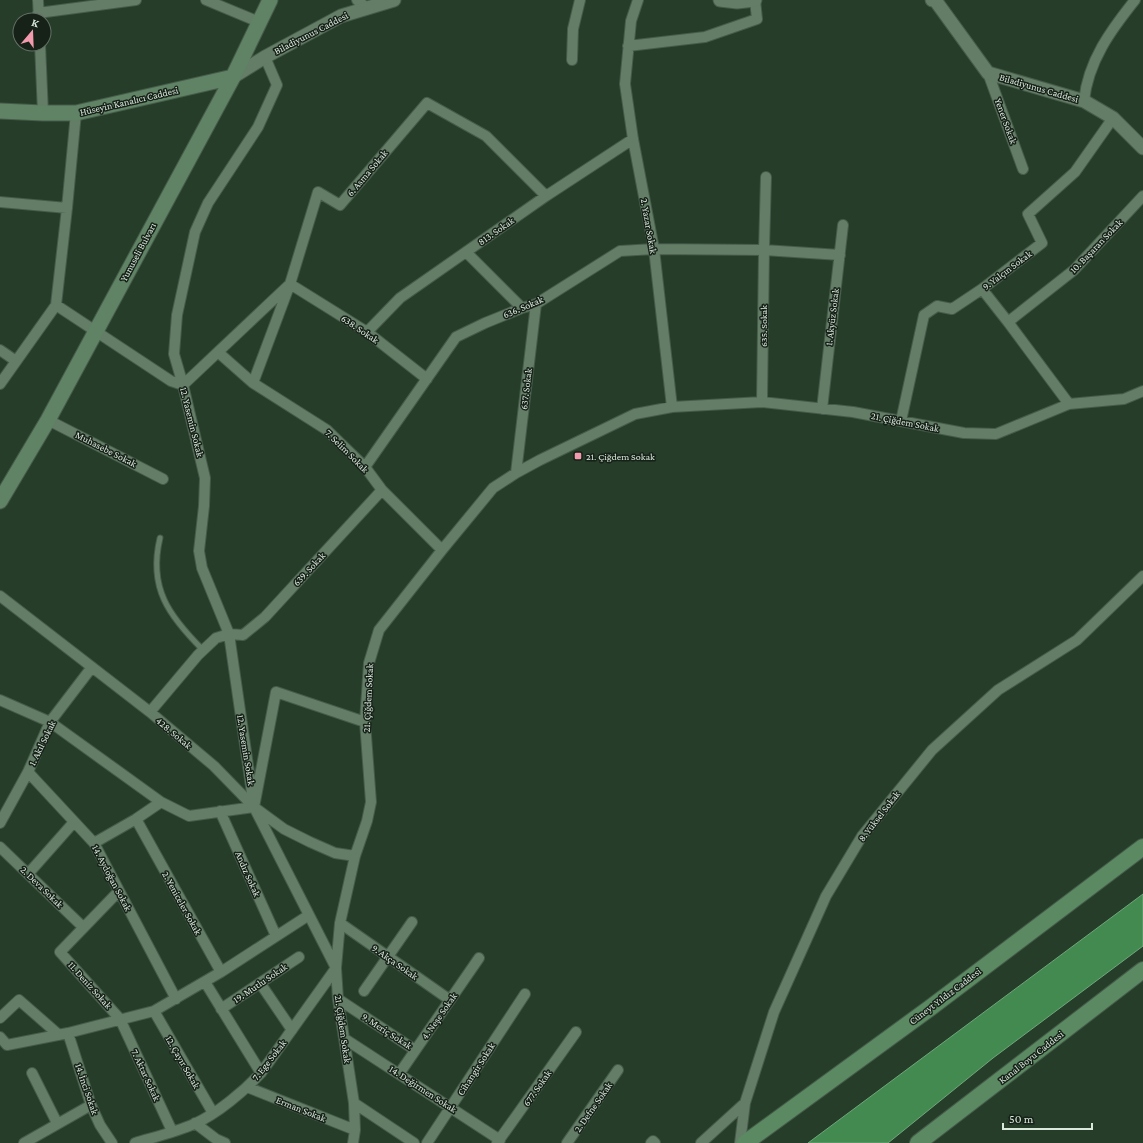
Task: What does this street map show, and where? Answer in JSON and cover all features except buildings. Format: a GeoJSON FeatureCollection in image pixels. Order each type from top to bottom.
{"type":"FeatureCollection","features":[{"type":"Feature","properties":{"kind":"main road","name":"Yunuseli Bulvarı"},"geometry":{"type":"LineString","coordinates":[[0,500],[48,420],[233,77],[270,0]]}},
{"type":"Feature","properties":{"kind":"main road","name":"Hüseyin Kanalıcı Caddesi"},"geometry":{"type":"LineString","coordinates":[[0,111],[76,113],[233,77]]}},
{"type":"Feature","properties":{"kind":"main road","name":"Cüneyt Yıldız Caddesi"},"geometry":{"type":"LineString","coordinates":[[745,1143],[930,1008],[1143,847]]}},
{"type":"Feature","properties":{"kind":"main road","name":"Kanal Boyu Caddesi"},"geometry":{"type":"LineString","coordinates":[[918,1143],[1143,970]]}},
{"type":"Feature","properties":{"kind":"street"},"geometry":{"type":"LineString","coordinates":[[38,0],[38,12]]}},
{"type":"Feature","properties":{"kind":"street"},"geometry":{"type":"LineString","coordinates":[[52,15],[136,0]]}},
{"type":"Feature","properties":{"kind":"street"},"geometry":{"type":"LineString","coordinates":[[206,0],[259,22]]}},
{"type":"Feature","properties":{"kind":"street","name":"Biladiyunus Caddesi"},"geometry":{"type":"LineString","coordinates":[[233,77],[362,4],[394,0]]}},
{"type":"Feature","properties":{"kind":"street"},"geometry":{"type":"LineString","coordinates":[[572,60],[573,29],[580,0]]}},
{"type":"Feature","properties":{"kind":"street","name":"2. Yazar Sokak"},"geometry":{"type":"LineString","coordinates":[[638,0],[631,21],[625,84],[633,139],[654,249],[672,407]]}},
{"type":"Feature","properties":{"kind":"street"},"geometry":{"type":"LineString","coordinates":[[628,46],[705,37],[757,19],[755,0],[720,0]]}},
{"type":"Feature","properties":{"kind":"street","name":"Biladiyunus Caddesi"},"geometry":{"type":"LineString","coordinates":[[934,0],[988,73],[1084,101],[1113,118],[1143,148]]}},
{"type":"Feature","properties":{"kind":"street"},"geometry":{"type":"LineString","coordinates":[[1084,101],[1086,86],[1092,66],[1118,21],[1135,0]]}},
{"type":"Feature","properties":{"kind":"street"},"geometry":{"type":"LineString","coordinates":[[40,52],[43,113]]}},
{"type":"Feature","properties":{"kind":"street","name":"12. Yasemin Sokak"},"geometry":{"type":"LineString","coordinates":[[254,807],[229,634],[202,568],[200,551],[206,478],[174,354],[177,315],[195,232],[208,202],[258,127],[277,85],[265,58]]}},
{"type":"Feature","properties":{"kind":"street","name":"Yener Sokak"},"geometry":{"type":"LineString","coordinates":[[988,73],[1023,169]]}},
{"type":"Feature","properties":{"kind":"street","name":"6. Asma Sokak"},"geometry":{"type":"LineString","coordinates":[[253,383],[290,284],[318,192],[340,205],[427,103],[486,136],[546,196]]}},
{"type":"Feature","properties":{"kind":"street"},"geometry":{"type":"LineString","coordinates":[[0,384],[56,305],[76,113]]}},
{"type":"Feature","properties":{"kind":"street","name":"9. Yalçın Sokak"},"geometry":{"type":"LineString","coordinates":[[901,421],[924,315],[937,306],[952,309],[982,289],[1042,243],[1028,214],[1075,172],[1113,118]]}},
{"type":"Feature","properties":{"kind":"street","name":"813. Sokak"},"geometry":{"type":"LineString","coordinates":[[367,332],[400,298],[546,196],[633,139]]}},
{"type":"Feature","properties":{"kind":"street","name":"635. Sokak"},"geometry":{"type":"LineString","coordinates":[[762,402],[766,177]]}},
{"type":"Feature","properties":{"kind":"street","name":"10. Başaran Sokak"},"geometry":{"type":"LineString","coordinates":[[1008,322],[1074,270],[1143,196]]}},
{"type":"Feature","properties":{"kind":"street"},"geometry":{"type":"LineString","coordinates":[[0,202],[67,208]]}},
{"type":"Feature","properties":{"kind":"street","name":"1. Akyüz Sokak"},"geometry":{"type":"LineString","coordinates":[[822,409],[843,225]]}},
{"type":"Feature","properties":{"kind":"street","name":"636. Sokak"},"geometry":{"type":"LineString","coordinates":[[365,467],[456,337],[485,323],[536,304],[620,252],[654,249],[764,250]]}},
{"type":"Feature","properties":{"kind":"street"},"geometry":{"type":"LineString","coordinates":[[764,250],[840,255]]}},
{"type":"Feature","properties":{"kind":"street"},"geometry":{"type":"LineString","coordinates":[[466,252],[522,308]]}},
{"type":"Feature","properties":{"kind":"street"},"geometry":{"type":"LineString","coordinates":[[56,305],[171,381],[183,385],[219,353],[290,284]]}},
{"type":"Feature","properties":{"kind":"street","name":"638. Sokak"},"geometry":{"type":"LineString","coordinates":[[290,284],[367,332],[427,379]]}},
{"type":"Feature","properties":{"kind":"street"},"geometry":{"type":"LineString","coordinates":[[982,289],[1069,404]]}},
{"type":"Feature","properties":{"kind":"street","name":"637. Sokak"},"geometry":{"type":"LineString","coordinates":[[516,473],[536,304]]}},
{"type":"Feature","properties":{"kind":"street"},"geometry":{"type":"LineString","coordinates":[[0,350],[16,361]]}},
{"type":"Feature","properties":{"kind":"street","name":"7. Selim Sokak"},"geometry":{"type":"LineString","coordinates":[[219,353],[253,383],[327,430],[365,467],[382,490],[442,550]]}},
{"type":"Feature","properties":{"kind":"street","name":"21. Çiğdem Sokak"},"geometry":{"type":"LineString","coordinates":[[353,1143],[355,1130],[354,1103],[338,999],[336,968],[340,923],[355,856],[367,821],[371,802],[365,722],[369,663],[378,630],[494,488],[516,473],[635,414],[672,407],[762,402],[853,412],[964,434],[996,434],[1069,404],[1124,399],[1143,391]]}},
{"type":"Feature","properties":{"kind":"street","name":"Muhasebe Sokak"},"geometry":{"type":"LineString","coordinates":[[48,420],[163,479]]}},
{"type":"Feature","properties":{"kind":"street","name":"639. Sokak"},"geometry":{"type":"LineString","coordinates":[[150,712],[198,655],[216,638],[229,634],[243,635],[265,617],[382,490]]}},
{"type":"Feature","properties":{"kind":"street","name":"8. Yüksel Sokak"},"geometry":{"type":"LineString","coordinates":[[740,1143],[745,1103],[774,1012],[826,896],[862,836],[932,750],[998,690],[1077,640],[1143,576]]}},
{"type":"Feature","properties":{"kind":"street","name":"428. Sokak"},"geometry":{"type":"LineString","coordinates":[[0,596],[150,712],[214,766],[254,807],[284,829],[335,853],[355,856]]}},
{"type":"Feature","properties":{"kind":"street","name":"1. Akıl Sokak"},"geometry":{"type":"LineString","coordinates":[[0,823],[28,772],[50,722],[92,667]]}},
{"type":"Feature","properties":{"kind":"street"},"geometry":{"type":"LineString","coordinates":[[336,968],[254,807],[276,692],[365,722]]}},
{"type":"Feature","properties":{"kind":"street"},"geometry":{"type":"LineString","coordinates":[[0,700],[50,722],[161,802],[189,816],[254,807]]}},
{"type":"Feature","properties":{"kind":"street","name":"14. Aydoğan Sokak"},"geometry":{"type":"LineString","coordinates":[[28,772],[94,843],[176,999]]}},
{"type":"Feature","properties":{"kind":"street"},"geometry":{"type":"LineString","coordinates":[[94,843],[136,819],[161,802]]}},
{"type":"Feature","properties":{"kind":"street","name":"Andız Sokak"},"geometry":{"type":"LineString","coordinates":[[220,811],[276,936]]}},
{"type":"Feature","properties":{"kind":"street","name":"2. Yeniceler Sokak"},"geometry":{"type":"LineString","coordinates":[[136,819],[221,972]]}},
{"type":"Feature","properties":{"kind":"street"},"geometry":{"type":"LineString","coordinates":[[28,874],[74,822]]}},
{"type":"Feature","properties":{"kind":"street","name":"2. Deva Sokak"},"geometry":{"type":"LineString","coordinates":[[0,846],[83,927]]}},
{"type":"Feature","properties":{"kind":"street"},"geometry":{"type":"LineString","coordinates":[[83,927],[119,891]]}},
{"type":"Feature","properties":{"kind":"street"},"geometry":{"type":"LineString","coordinates":[[2,1043],[64,1034],[154,1011],[221,972],[309,914]]}},
{"type":"Feature","properties":{"kind":"street"},"geometry":{"type":"LineString","coordinates":[[364,991],[412,922]]}},
{"type":"Feature","properties":{"kind":"street","name":"9. Akça Sokak"},"geometry":{"type":"LineString","coordinates":[[340,923],[450,1000]]}},
{"type":"Feature","properties":{"kind":"street","name":"11. Deniz Sokak"},"geometry":{"type":"LineString","coordinates":[[83,927],[60,952],[120,1019]]}},
{"type":"Feature","properties":{"kind":"street","name":"19. Mutlu Sokak"},"geometry":{"type":"LineString","coordinates":[[221,1009],[299,957]]}},
{"type":"Feature","properties":{"kind":"street","name":"4. Neşe Sokak"},"geometry":{"type":"LineString","coordinates":[[399,1074],[479,958]]}},
{"type":"Feature","properties":{"kind":"street","name":"7. Ege Sokak"},"geometry":{"type":"LineString","coordinates":[[135,1143],[195,1124],[213,1113],[247,1087],[261,1073],[336,968]]}},
{"type":"Feature","properties":{"kind":"street"},"geometry":{"type":"LineString","coordinates":[[205,982],[261,1073]]}},
{"type":"Feature","properties":{"kind":"street"},"geometry":{"type":"LineString","coordinates":[[260,983],[292,1030]]}},
{"type":"Feature","properties":{"kind":"street","name":"Cihangir Sokak"},"geometry":{"type":"LineString","coordinates":[[427,1143],[452,1108],[525,994]]}},
{"type":"Feature","properties":{"kind":"street","name":"9. Meriç Sokak"},"geometry":{"type":"LineString","coordinates":[[338,999],[415,1050]]}},
{"type":"Feature","properties":{"kind":"street"},"geometry":{"type":"LineString","coordinates":[[0,1018],[19,1000],[64,1034]]}},
{"type":"Feature","properties":{"kind":"street","name":"12. Çayır Sokak"},"geometry":{"type":"LineString","coordinates":[[154,1011],[213,1113]]}},
{"type":"Feature","properties":{"kind":"street","name":"7. Aktar Sokak"},"geometry":{"type":"LineString","coordinates":[[120,1019],[172,1131]]}},
{"type":"Feature","properties":{"kind":"street","name":"677. Sokak"},"geometry":{"type":"LineString","coordinates":[[499,1141],[576,1032]]}},
{"type":"Feature","properties":{"kind":"street","name":"14. İnci Sokak"},"geometry":{"type":"LineString","coordinates":[[64,1034],[91,1105],[100,1125],[112,1143]]}},
{"type":"Feature","properties":{"kind":"street","name":"14. Değirmen Sokak"},"geometry":{"type":"LineString","coordinates":[[345,1039],[452,1108],[499,1141]]}},
{"type":"Feature","properties":{"kind":"street","name":"2. Defne Sokak"},"geometry":{"type":"LineString","coordinates":[[567,1143],[618,1070]]}},
{"type":"Feature","properties":{"kind":"street"},"geometry":{"type":"LineString","coordinates":[[32,1073],[58,1123]]}},
{"type":"Feature","properties":{"kind":"street","name":"Erman Sokak"},"geometry":{"type":"LineString","coordinates":[[247,1087],[355,1130]]}},
{"type":"Feature","properties":{"kind":"street"},"geometry":{"type":"LineString","coordinates":[[354,1103],[414,1143]]}},
{"type":"Feature","properties":{"kind":"street"},"geometry":{"type":"LineString","coordinates":[[701,1143],[745,1103]]}},
{"type":"Feature","properties":{"kind":"street"},"geometry":{"type":"LineString","coordinates":[[24,1143],[91,1105]]}},
{"type":"Feature","properties":{"kind":"street"},"geometry":{"type":"LineString","coordinates":[[195,1124],[218,1142]]}},
{"type":"Feature","properties":{"kind":"street"},"geometry":{"type":"LineString","coordinates":[[651,1143],[653,1141],[655,1143]]}},
{"type":"Feature","properties":{"kind":"lane"},"geometry":{"type":"LineString","coordinates":[[160,538],[156,566],[160,592],[169,609],[191,638],[203,650]]}},
{"type":"Feature","properties":{"kind":"shaded area"},"geometry":{"type":"Polygon","coordinates":[[[1143,894],[1143,946],[993,1058],[888,1143],[808,1143],[1143,894]]]}},
{"type":"Feature","properties":{"kind":"place","name":"21. Çiğdem Sokak"},"geometry":{"type":"Point","coordinates":[578,456]}}]}
